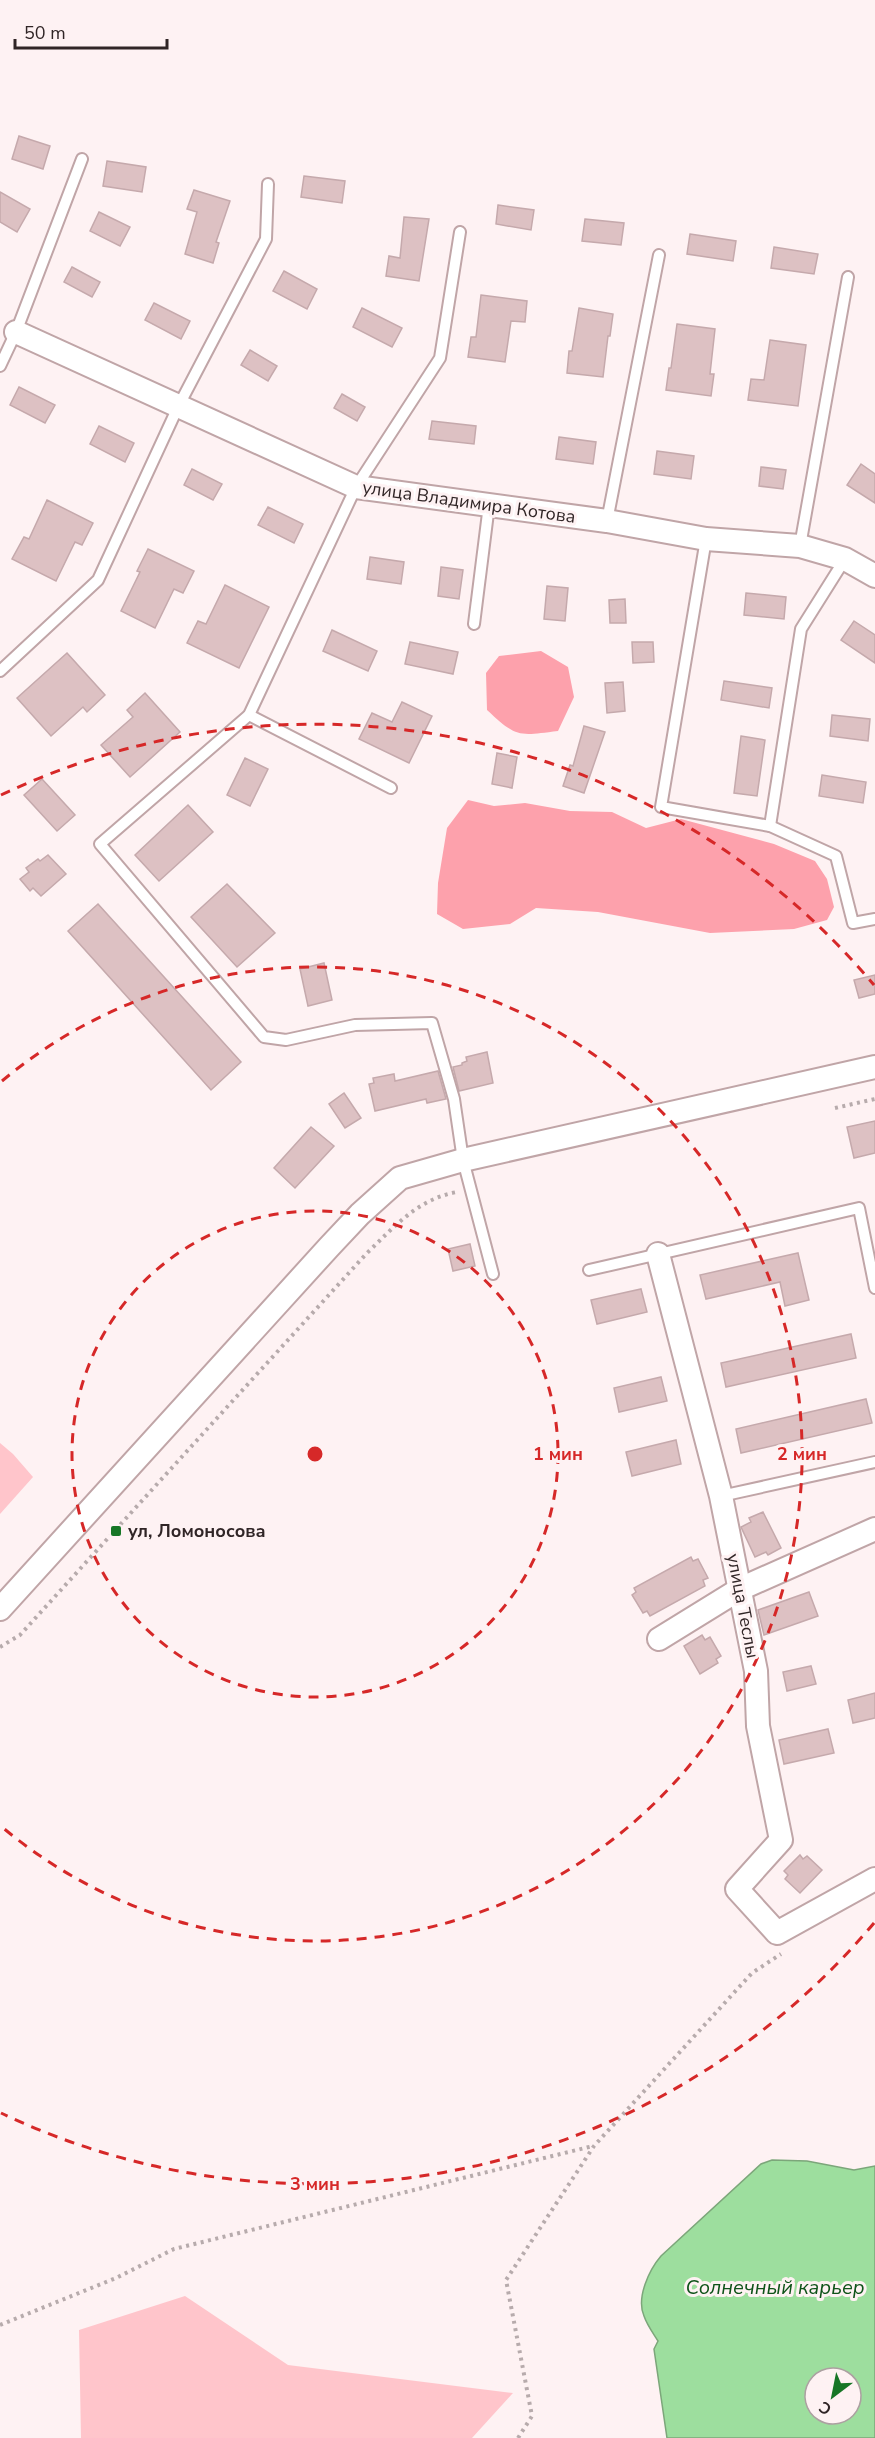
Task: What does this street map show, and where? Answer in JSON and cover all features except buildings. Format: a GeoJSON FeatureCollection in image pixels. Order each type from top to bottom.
{"type":"FeatureCollection","features":[{"type":"Feature","properties":{"kind":"street","name":"улица Владимира Котова"},"geometry":{"type":"LineString","coordinates":[[16,332],[356,487],[607,521],[706,539],[800,546],[845,559],[875,576]]}},
{"type":"Feature","properties":{"kind":"street"},"geometry":{"type":"LineString","coordinates":[[0,1609],[360,1214],[400,1178],[463,1160],[875,1067]]}},
{"type":"Feature","properties":{"kind":"street","name":"улица Теслы"},"geometry":{"type":"LineString","coordinates":[[658,1254],[721,1496],[756,1671],[758,1726],[781,1840],[738,1889],[784,1941]]}},
{"type":"Feature","properties":{"kind":"street"},"geometry":{"type":"LineString","coordinates":[[659,1639],[740,1589],[875,1529]]}},
{"type":"Feature","properties":{"kind":"street"},"geometry":{"type":"LineString","coordinates":[[784,1941],[875,1879]]}},
{"type":"Feature","properties":{"kind":"lane"},"geometry":{"type":"LineString","coordinates":[[0,366],[16,332],[82,159]]}},
{"type":"Feature","properties":{"kind":"lane"},"geometry":{"type":"LineString","coordinates":[[0,671],[98,580],[178,407],[266,239],[268,184]]}},
{"type":"Feature","properties":{"kind":"lane"},"geometry":{"type":"LineString","coordinates":[[460,232],[440,358],[356,487],[249,715],[99,844],[264,1037],[286,1041],[356,1024],[432,1023],[454,1099],[463,1160],[494,1274]]}},
{"type":"Feature","properties":{"kind":"lane"},"geometry":{"type":"LineString","coordinates":[[607,521],[659,255]]}},
{"type":"Feature","properties":{"kind":"lane"},"geometry":{"type":"LineString","coordinates":[[800,546],[848,277]]}},
{"type":"Feature","properties":{"kind":"lane"},"geometry":{"type":"LineString","coordinates":[[474,624],[489,505]]}},
{"type":"Feature","properties":{"kind":"lane"},"geometry":{"type":"LineString","coordinates":[[706,539],[661,807],[770,826],[836,856],[853,923],[875,919]]}},
{"type":"Feature","properties":{"kind":"lane"},"geometry":{"type":"LineString","coordinates":[[770,826],[801,629],[845,559]]}},
{"type":"Feature","properties":{"kind":"lane"},"geometry":{"type":"LineString","coordinates":[[249,715],[391,788]]}},
{"type":"Feature","properties":{"kind":"lane"},"geometry":{"type":"LineString","coordinates":[[589,1270],[859,1208],[875,1288]]}},
{"type":"Feature","properties":{"kind":"lane"},"geometry":{"type":"LineString","coordinates":[[721,1496],[875,1462]]}},
{"type":"Feature","properties":{"kind":"path"},"geometry":{"type":"LineString","coordinates":[[835,1108],[875,1099]]}},
{"type":"Feature","properties":{"kind":"path"},"geometry":{"type":"LineString","coordinates":[[0,1647],[20,1635],[368,1253],[411,1210],[440,1195],[472,1189]]}},
{"type":"Feature","properties":{"kind":"path"},"geometry":{"type":"LineString","coordinates":[[518,2438],[532,2416],[506,2280],[594,2146],[784,1941]]}},
{"type":"Feature","properties":{"kind":"path"},"geometry":{"type":"LineString","coordinates":[[0,2325],[116,2278],[174,2249],[594,2146]]}},
{"type":"Feature","properties":{"kind":"shaded area"},"geometry":{"type":"Polygon","coordinates":[[[541,651],[568,667],[574,697],[558,731],[519,733],[505,726],[487,710],[486,673],[499,656],[541,651]]]}},
{"type":"Feature","properties":{"kind":"shaded area"},"geometry":{"type":"Polygon","coordinates":[[[468,800],[494,806],[525,803],[570,811],[612,812],[646,828],[681,819],[774,844],[815,861],[827,879],[834,907],[827,920],[794,929],[710,933],[598,912],[536,908],[510,924],[463,929],[437,914],[438,883],[447,828],[468,800]]]}},
{"type":"Feature","properties":{"kind":"shaded area"},"geometry":{"type":"Polygon","coordinates":[[[0,1443],[33,1477],[0,1514],[0,1443]]]}},
{"type":"Feature","properties":{"kind":"shaded area"},"geometry":{"type":"Polygon","coordinates":[[[185,2296],[288,2365],[513,2393],[472,2438],[81,2438],[79,2330],[185,2296]]]}},
{"type":"Feature","properties":{"kind":"water","name":"Солнечный карьер"},"geometry":{"type":"Polygon","coordinates":[[[772,2160],[807,2161],[854,2170],[875,2166],[875,2438],[667,2438],[654,2349],[658,2341],[642,2309],[645,2284],[661,2256],[761,2164],[772,2160]]]}},
{"type":"Feature","properties":{"kind":"place","name":"ул, Ломоносова"},"geometry":{"type":"Point","coordinates":[116,1531]}}]}
